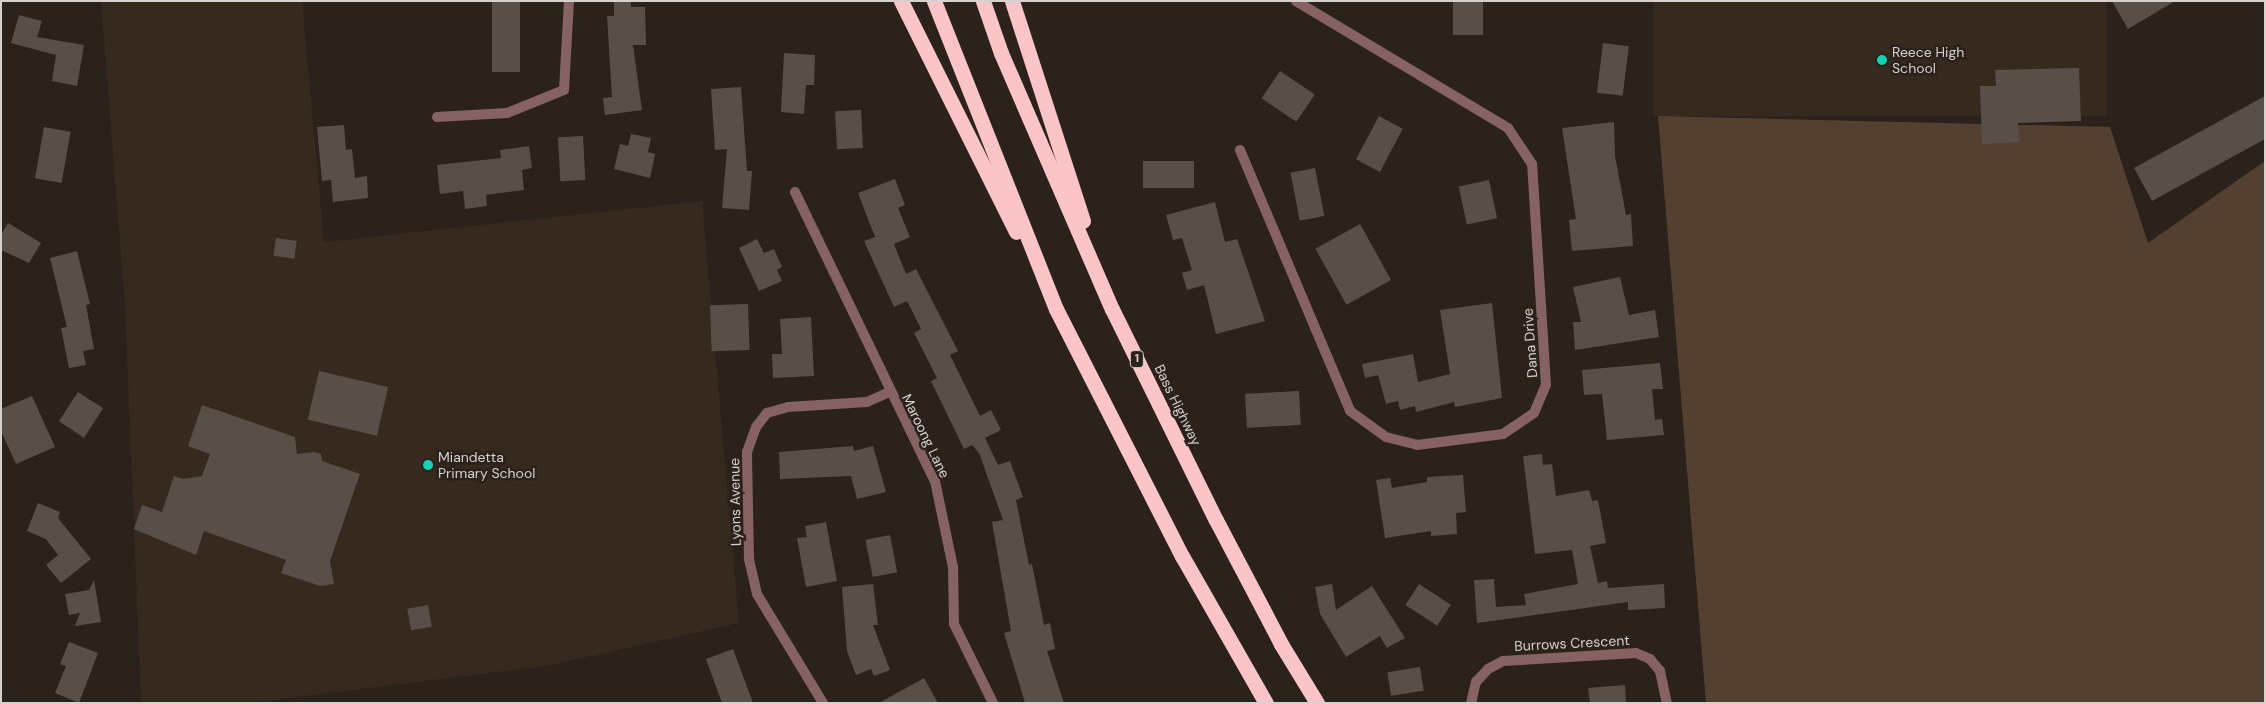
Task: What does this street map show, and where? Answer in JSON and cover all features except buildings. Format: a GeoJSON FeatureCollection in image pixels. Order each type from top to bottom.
{"type":"FeatureCollection","features":[{"type":"Feature","properties":{"kind":"highway"},"geometry":{"type":"LineString","coordinates":[[901,1],[1182,556],[1266,703]]}},
{"type":"Feature","properties":{"kind":"highway"},"geometry":{"type":"LineString","coordinates":[[934,1],[1056,309]]}},
{"type":"Feature","properties":{"kind":"highway","name":"Bass Highway"},"geometry":{"type":"LineString","coordinates":[[983,1],[1001,53],[1112,309],[1216,520],[1281,644],[1318,703]]}},
{"type":"Feature","properties":{"kind":"highway"},"geometry":{"type":"LineString","coordinates":[[1012,1],[1112,309]]}},
{"type":"Feature","properties":{"kind":"street"},"geometry":{"type":"LineString","coordinates":[[438,117],[507,113],[564,90],[569,1]]}},
{"type":"Feature","properties":{"kind":"street","name":"Dana Drive"},"geometry":{"type":"LineString","coordinates":[[1240,150],[1350,411],[1386,437],[1417,445],[1503,434],[1534,413],[1546,385],[1532,164],[1508,128],[1296,1]]}},
{"type":"Feature","properties":{"kind":"street","name":"Maroong Lane"},"geometry":{"type":"LineString","coordinates":[[795,192],[889,392],[935,481],[953,567],[954,624],[993,703]]}},
{"type":"Feature","properties":{"kind":"street","name":"Lyons Avenue"},"geometry":{"type":"LineString","coordinates":[[823,703],[757,594],[750,559],[747,452],[756,427],[767,413],[788,407],[867,402],[889,392]]}},
{"type":"Feature","properties":{"kind":"street","name":"Burrows Crescent"},"geometry":{"type":"LineString","coordinates":[[1471,703],[1476,682],[1488,668],[1503,661],[1636,652],[1650,659],[1660,671],[1667,703]]}},
{"type":"Feature","properties":{"kind":"shaded area","name":"Miandetta Primary School"},"geometry":{"type":"Polygon","coordinates":[[[101,1],[302,1],[324,242],[702,201],[739,623],[547,666],[250,703],[141,703],[125,307],[101,1]]]}},
{"type":"Feature","properties":{"kind":"shaded area","name":"Reece High School"},"geometry":{"type":"Polygon","coordinates":[[[1653,1],[2107,1],[2107,116],[1653,116],[1653,1]]]}},
{"type":"Feature","properties":{"kind":"shaded area"},"geometry":{"type":"Polygon","coordinates":[[[1658,116],[2110,127],[2148,243],[2265,161],[2265,703],[1706,703],[1658,116]]]}},
{"type":"Feature","properties":{"kind":"place","name":"Reece High School"},"geometry":{"type":"Point","coordinates":[1882,60]}},
{"type":"Feature","properties":{"kind":"place","name":"Miandetta Primary School"},"geometry":{"type":"Point","coordinates":[428,465]}}]}
